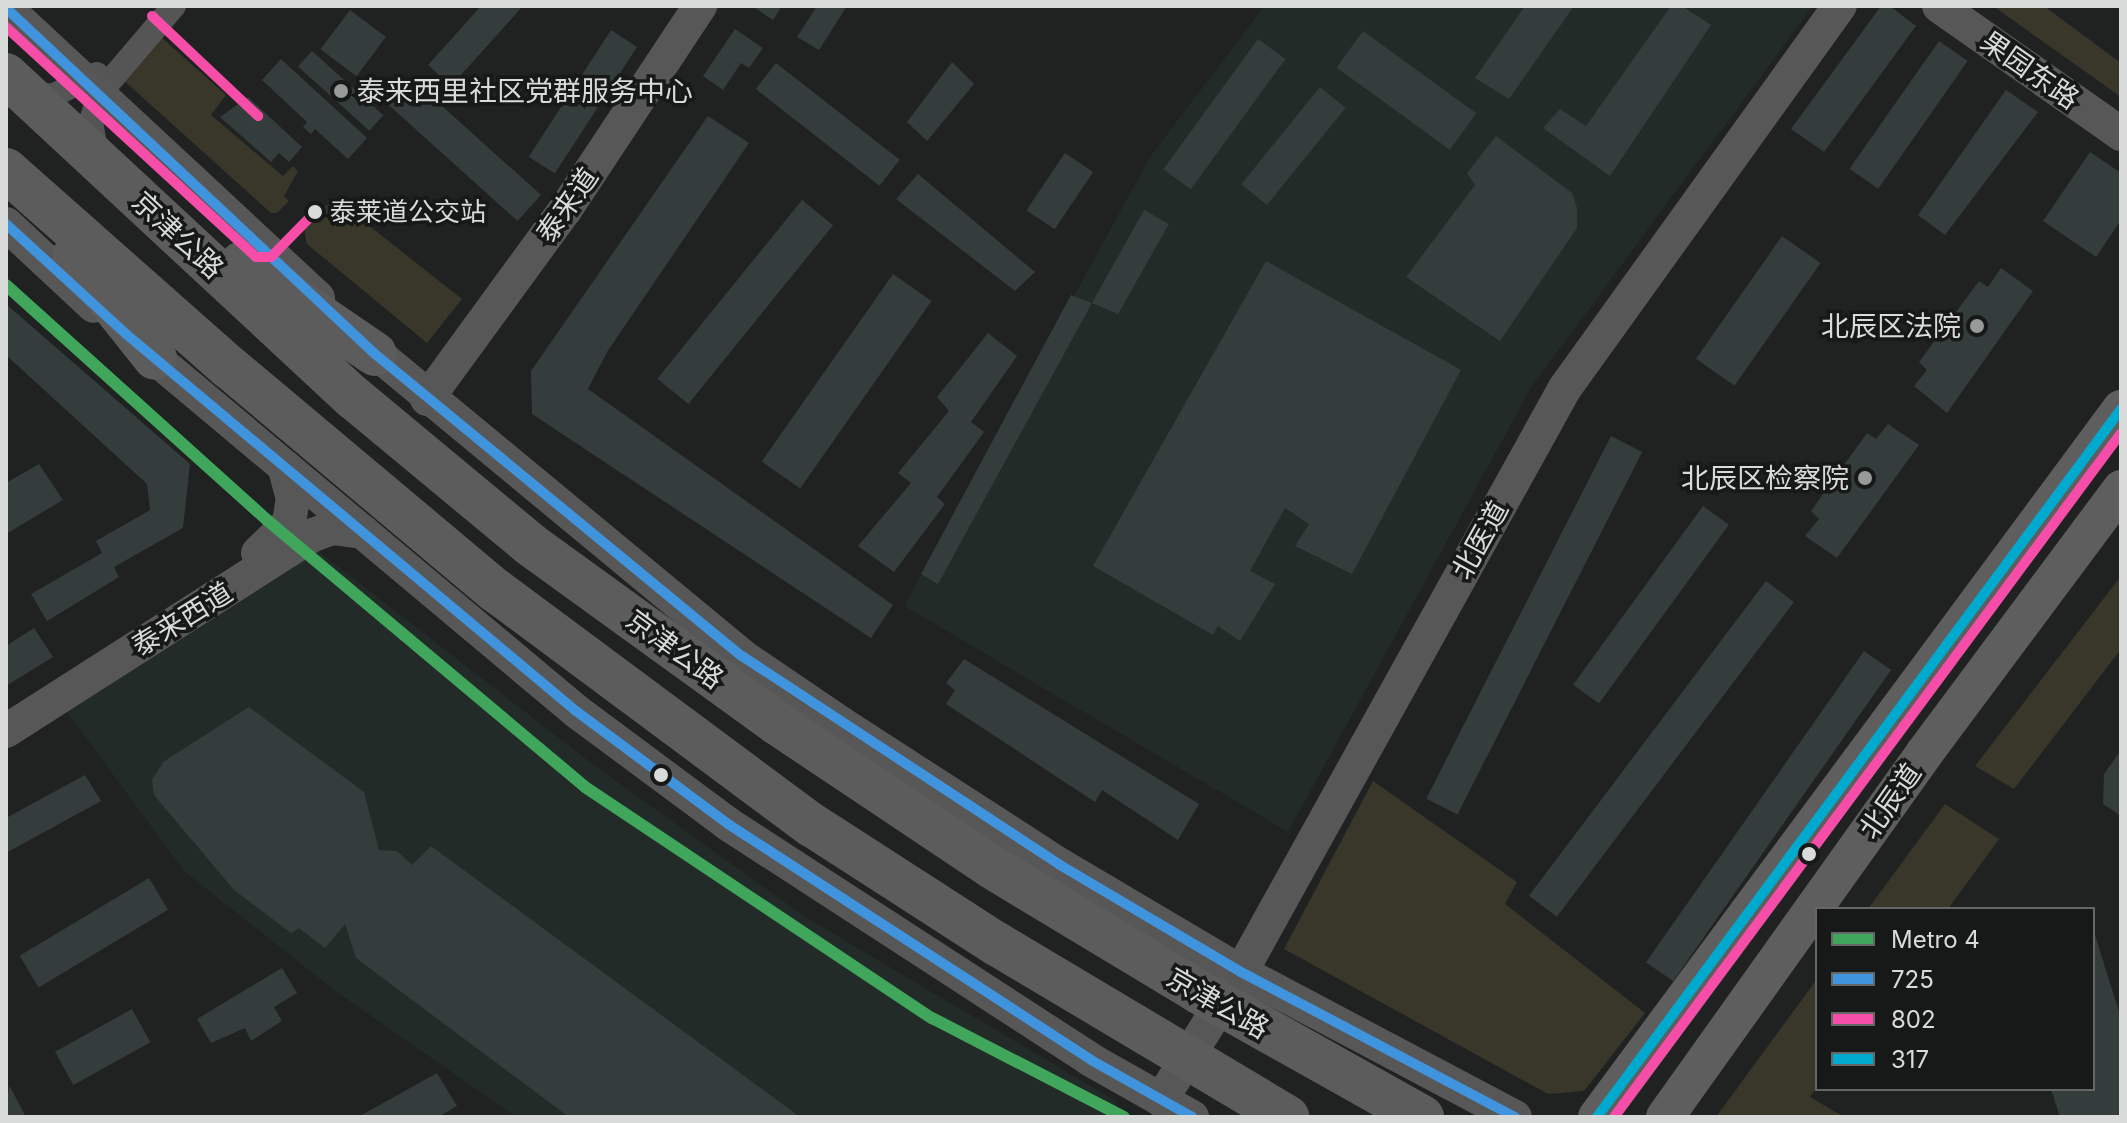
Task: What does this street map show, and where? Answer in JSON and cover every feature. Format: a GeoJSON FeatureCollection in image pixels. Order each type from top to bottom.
{"type":"FeatureCollection","features":[{"type":"Feature","properties":{"kind":"highway","name":"京津公路"},"geometry":{"type":"LineString","coordinates":[[14,84],[354,398],[531,545],[777,723],[992,867],[1199,992],[1422,1117]]}},
{"type":"Feature","properties":{"kind":"highway"},"geometry":{"type":"LineString","coordinates":[[12,175],[155,358]]}},
{"type":"Feature","properties":{"kind":"highway"},"geometry":{"type":"LineString","coordinates":[[12,175],[229,367],[495,590],[812,825],[997,944],[1287,1117]]}},
{"type":"Feature","properties":{"kind":"highway"},"geometry":{"type":"LineString","coordinates":[[155,213],[245,265],[375,354]]}},
{"type":"Feature","properties":{"kind":"main road","name":"泰来道"},"geometry":{"type":"LineString","coordinates":[[427,399],[565,210],[700,6]]}},
{"type":"Feature","properties":{"kind":"main road","name":"北医道"},"geometry":{"type":"LineString","coordinates":[[1161,1100],[1241,972],[1565,388],[1840,6]]}},
{"type":"Feature","properties":{"kind":"main road","name":"果园东路"},"geometry":{"type":"LineString","coordinates":[[1939,6],[2121,134]]}},
{"type":"Feature","properties":{"kind":"main road","name":"果园东路"},"geometry":{"type":"LineString","coordinates":[[1969,6],[2121,111]]}},
{"type":"Feature","properties":{"kind":"main road"},"geometry":{"type":"LineString","coordinates":[[6,8],[375,354],[742,656],[1047,857],[1241,972],[1515,1117]]}},
{"type":"Feature","properties":{"kind":"main road"},"geometry":{"type":"LineString","coordinates":[[6,224],[155,358],[576,711],[728,824],[1192,1117]]}},
{"type":"Feature","properties":{"kind":"main road","name":"北辰道"},"geometry":{"type":"LineString","coordinates":[[1597,1117],[2121,409]]}},
{"type":"Feature","properties":{"kind":"main road","name":"泰来西道"},"geometry":{"type":"LineString","coordinates":[[6,711],[273,544],[292,511],[284,466]]}},
{"type":"Feature","properties":{"kind":"main road","name":"北辰道"},"geometry":{"type":"LineString","coordinates":[[1665,1117],[1923,755],[2121,489]]}},
{"type":"Feature","properties":{"kind":"main road","name":"泰来西道"},"geometry":{"type":"LineString","coordinates":[[6,731],[313,535],[332,528],[363,532]]}},
{"type":"Feature","properties":{"kind":"street"},"geometry":{"type":"LineString","coordinates":[[99,162],[91,134],[92,88],[162,6]]}},
{"type":"Feature","properties":{"kind":"street"},"geometry":{"type":"LineString","coordinates":[[14,84],[52,96],[92,88],[174,6]]}},
{"type":"Feature","properties":{"kind":"shaded area"},"geometry":{"type":"Polygon","coordinates":[[[1264,6],[1813,6],[1532,386],[1288,832],[904,606],[1150,157],[1264,6]]]}},
{"type":"Feature","properties":{"kind":"shaded area"},"geometry":{"type":"Polygon","coordinates":[[[1993,6],[2044,6],[2121,63],[2121,97],[1993,6]]]}},
{"type":"Feature","properties":{"kind":"shaded area"},"geometry":{"type":"Polygon","coordinates":[[[160,36],[226,95],[211,115],[283,176],[293,166],[298,171],[284,196],[289,201],[277,213],[271,213],[121,78],[160,36]]]}},
{"type":"Feature","properties":{"kind":"shaded area"},"geometry":{"type":"Polygon","coordinates":[[[339,202],[462,299],[427,343],[307,244],[304,229],[326,205],[339,202]]]}},
{"type":"Feature","properties":{"kind":"shaded area"},"geometry":{"type":"Polygon","coordinates":[[[317,550],[595,766],[807,918],[1116,1101],[1120,1117],[516,1117],[338,993],[185,872],[63,707],[317,550]]]}},
{"type":"Feature","properties":{"kind":"shaded area"},"geometry":{"type":"Polygon","coordinates":[[[2121,576],[2121,649],[2014,789],[1975,766],[2121,576]]]}},
{"type":"Feature","properties":{"kind":"shaded area"},"geometry":{"type":"Polygon","coordinates":[[[1373,781],[1517,882],[1505,904],[1645,1013],[1584,1091],[1548,1094],[1284,949],[1373,781]]]}},
{"type":"Feature","properties":{"kind":"shaded area"},"geometry":{"type":"Polygon","coordinates":[[[1945,804],[1999,839],[1949,907],[1869,907],[1945,804]]]}},
{"type":"Feature","properties":{"kind":"shaded area"},"geometry":{"type":"Polygon","coordinates":[[[1815,982],[1815,1090],[1810,1097],[1844,1117],[1716,1117],[1815,982]]]}},
{"type":"Feature","properties":{"kind":"building"},"geometry":{"type":"Polygon","coordinates":[[[481,6],[523,6],[451,86],[428,65],[481,6]]]}},
{"type":"Feature","properties":{"kind":"building"},"geometry":{"type":"Polygon","coordinates":[[[752,6],[782,6],[773,20],[752,6]]]}},
{"type":"Feature","properties":{"kind":"building"},"geometry":{"type":"Polygon","coordinates":[[[817,6],[847,6],[819,50],[797,37],[817,6]]]}},
{"type":"Feature","properties":{"kind":"building"},"geometry":{"type":"Polygon","coordinates":[[[1525,6],[1574,6],[1509,99],[1475,78],[1525,6]]]}},
{"type":"Feature","properties":{"kind":"building"},"geometry":{"type":"Polygon","coordinates":[[[1671,6],[1682,6],[1711,25],[1610,176],[1543,128],[1560,109],[1586,126],[1671,6]]]}},
{"type":"Feature","properties":{"kind":"building"},"geometry":{"type":"Polygon","coordinates":[[[1881,6],[1890,6],[1916,26],[1824,152],[1791,129],[1881,6]]]}},
{"type":"Feature","properties":{"kind":"building"},"geometry":{"type":"Polygon","coordinates":[[[350,10],[386,37],[356,76],[321,49],[350,10]]]}},
{"type":"Feature","properties":{"kind":"building"},"geometry":{"type":"Polygon","coordinates":[[[735,29],[763,48],[749,68],[741,63],[723,90],[703,76],[735,29]]]}},
{"type":"Feature","properties":{"kind":"building"},"geometry":{"type":"Polygon","coordinates":[[[611,30],[637,47],[555,174],[529,157],[611,30]]]}},
{"type":"Feature","properties":{"kind":"building"},"geometry":{"type":"Polygon","coordinates":[[[1363,31],[1476,113],[1450,150],[1337,67],[1363,31]]]}},
{"type":"Feature","properties":{"kind":"building"},"geometry":{"type":"Polygon","coordinates":[[[1258,39],[1286,59],[1191,189],[1163,169],[1258,39]]]}},
{"type":"Feature","properties":{"kind":"building"},"geometry":{"type":"Polygon","coordinates":[[[1939,41],[1968,61],[1878,189],[1850,169],[1939,41]]]}},
{"type":"Feature","properties":{"kind":"building","name":"泰来西里社区党群服务中心"},"geometry":{"type":"Polygon","coordinates":[[[312,51],[383,115],[369,131],[298,67],[312,51]]]}},
{"type":"Feature","properties":{"kind":"building"},"geometry":{"type":"Polygon","coordinates":[[[281,59],[367,138],[348,159],[315,129],[311,134],[303,127],[307,122],[262,80],[281,59]]]}},
{"type":"Feature","properties":{"kind":"building"},"geometry":{"type":"Polygon","coordinates":[[[952,62],[974,84],[927,141],[907,122],[952,62]]]}},
{"type":"Feature","properties":{"kind":"building"},"geometry":{"type":"Polygon","coordinates":[[[776,63],[900,160],[879,186],[756,89],[776,63]]]}},
{"type":"Feature","properties":{"kind":"building"},"geometry":{"type":"Polygon","coordinates":[[[411,78],[541,195],[518,221],[388,104],[411,78]]]}},
{"type":"Feature","properties":{"kind":"building"},"geometry":{"type":"Polygon","coordinates":[[[1320,87],[1346,108],[1267,205],[1241,184],[1320,87]]]}},
{"type":"Feature","properties":{"kind":"building"},"geometry":{"type":"Polygon","coordinates":[[[2006,90],[2038,112],[1945,235],[1918,215],[2006,90]]]}},
{"type":"Feature","properties":{"kind":"building"},"geometry":{"type":"Polygon","coordinates":[[[248,97],[302,147],[289,162],[279,153],[271,162],[220,117],[248,97]]]}},
{"type":"Feature","properties":{"kind":"building"},"geometry":{"type":"Polygon","coordinates":[[[708,116],[749,143],[607,352],[588,389],[893,605],[871,638],[532,414],[531,371],[708,116]]]}},
{"type":"Feature","properties":{"kind":"building"},"geometry":{"type":"Polygon","coordinates":[[[1496,136],[1572,193],[1577,208],[1577,228],[1500,341],[1406,277],[1475,185],[1467,173],[1496,136]]]}},
{"type":"Feature","properties":{"kind":"building"},"geometry":{"type":"Polygon","coordinates":[[[2090,152],[2121,173],[2121,220],[2096,257],[2043,221],[2090,152]]]}},
{"type":"Feature","properties":{"kind":"building"},"geometry":{"type":"Polygon","coordinates":[[[1065,153],[1093,172],[1055,229],[1026,210],[1065,153]]]}},
{"type":"Feature","properties":{"kind":"building"},"geometry":{"type":"Polygon","coordinates":[[[918,174],[1035,272],[1015,291],[896,199],[918,174]]]}},
{"type":"Feature","properties":{"kind":"building"},"geometry":{"type":"Polygon","coordinates":[[[802,200],[833,225],[688,404],[657,379],[802,200]]]}},
{"type":"Feature","properties":{"kind":"building"},"geometry":{"type":"Polygon","coordinates":[[[1144,210],[1169,224],[1118,314],[1092,303],[1144,210]]]}},
{"type":"Feature","properties":{"kind":"building"},"geometry":{"type":"Polygon","coordinates":[[[1782,236],[1821,263],[1734,386],[1696,359],[1782,236]]]}},
{"type":"Feature","properties":{"kind":"building"},"geometry":{"type":"Polygon","coordinates":[[[1266,261],[1461,370],[1352,574],[1295,546],[1309,524],[1285,508],[1250,571],[1275,584],[1240,641],[1218,626],[1213,635],[1093,566],[1266,261]]]}},
{"type":"Feature","properties":{"kind":"building","name":"北辰区法院"},"geometry":{"type":"Polygon","coordinates":[[[2001,268],[2033,291],[1947,413],[1914,386],[1927,370],[1919,362],[1979,281],[1988,287],[2001,268]]]}},
{"type":"Feature","properties":{"kind":"building"},"geometry":{"type":"Polygon","coordinates":[[[893,274],[932,301],[800,489],[762,462],[893,274]]]}},
{"type":"Feature","properties":{"kind":"building"},"geometry":{"type":"Polygon","coordinates":[[[1071,295],[1092,303],[938,584],[921,574],[1071,295]]]}},
{"type":"Feature","properties":{"kind":"building"},"geometry":{"type":"Polygon","coordinates":[[[6,304],[190,464],[183,528],[114,567],[119,577],[47,621],[31,594],[102,553],[96,541],[150,510],[147,484],[6,355],[6,304]]]}},
{"type":"Feature","properties":{"kind":"building"},"geometry":{"type":"Polygon","coordinates":[[[988,333],[1017,356],[971,422],[984,432],[937,497],[945,504],[894,572],[858,546],[911,483],[898,473],[949,411],[937,397],[988,333]]]}},
{"type":"Feature","properties":{"kind":"building","name":"北辰区检察院"},"geometry":{"type":"Polygon","coordinates":[[[1888,424],[1919,445],[1837,558],[1805,536],[1819,519],[1811,511],[1867,433],[1876,439],[1888,424]]]}},
{"type":"Feature","properties":{"kind":"building"},"geometry":{"type":"Polygon","coordinates":[[[1611,436],[1642,452],[1457,815],[1426,799],[1611,436]]]}},
{"type":"Feature","properties":{"kind":"building"},"geometry":{"type":"Polygon","coordinates":[[[39,464],[63,500],[6,534],[6,483],[39,464]]]}},
{"type":"Feature","properties":{"kind":"building"},"geometry":{"type":"Polygon","coordinates":[[[1703,506],[1729,525],[1599,704],[1573,685],[1703,506]]]}},
{"type":"Feature","properties":{"kind":"building"},"geometry":{"type":"Polygon","coordinates":[[[1766,581],[1794,602],[1557,917],[1529,896],[1766,581]]]}},
{"type":"Feature","properties":{"kind":"building"},"geometry":{"type":"Polygon","coordinates":[[[34,628],[53,657],[6,686],[6,646],[34,628]]]}},
{"type":"Feature","properties":{"kind":"building"},"geometry":{"type":"Polygon","coordinates":[[[1864,651],[1891,670],[1673,981],[1646,962],[1864,651]]]}},
{"type":"Feature","properties":{"kind":"building"},"geometry":{"type":"Polygon","coordinates":[[[964,659],[1199,804],[1178,840],[1102,790],[1095,802],[946,704],[955,690],[946,683],[964,659]]]}},
{"type":"Feature","properties":{"kind":"building"},"geometry":{"type":"Polygon","coordinates":[[[249,707],[364,792],[379,850],[397,851],[412,865],[431,846],[800,1117],[569,1117],[356,958],[345,924],[325,948],[299,928],[291,933],[234,890],[154,795],[152,780],[163,762],[249,707]]]}},
{"type":"Feature","properties":{"kind":"building"},"geometry":{"type":"Polygon","coordinates":[[[2121,750],[2121,816],[2103,804],[2104,774],[2121,750]]]}},
{"type":"Feature","properties":{"kind":"building"},"geometry":{"type":"Polygon","coordinates":[[[85,775],[101,801],[6,853],[6,818],[85,775]]]}},
{"type":"Feature","properties":{"kind":"building"},"geometry":{"type":"Polygon","coordinates":[[[149,878],[168,910],[39,987],[20,956],[149,878]]]}},
{"type":"Feature","properties":{"kind":"building"},"geometry":{"type":"Polygon","coordinates":[[[2095,935],[2121,1018],[2121,1117],[2060,1117],[2052,1091],[2095,1091],[2095,935]]]}},
{"type":"Feature","properties":{"kind":"building"},"geometry":{"type":"Polygon","coordinates":[[[282,968],[297,993],[274,1007],[282,1021],[251,1041],[245,1028],[211,1043],[197,1019],[282,968]]]}},
{"type":"Feature","properties":{"kind":"building"},"geometry":{"type":"Polygon","coordinates":[[[132,1009],[150,1042],[73,1085],[55,1052],[132,1009]]]}},
{"type":"Feature","properties":{"kind":"building"},"geometry":{"type":"Polygon","coordinates":[[[437,1073],[457,1106],[438,1117],[358,1117],[437,1073]]]}},
{"type":"Feature","properties":{"kind":"building"},"geometry":{"type":"Polygon","coordinates":[[[9,1085],[26,1117],[6,1117],[9,1085]]]}},
{"type":"Feature","properties":{"kind":"metro line","name":"4"},"geometry":{"type":"LineString","coordinates":[[6,285],[267,520],[585,787],[932,1018],[1124,1117]]}},
{"type":"Feature","properties":{"kind":"transit line","name":"725"},"geometry":{"type":"LineString","coordinates":[[6,8],[375,354],[742,656],[1060,865],[1241,972],[1515,1117]]}},
{"type":"Feature","properties":{"kind":"transit line","name":"802"},"geometry":{"type":"LineString","coordinates":[[152,16],[258,116]]}},
{"type":"Feature","properties":{"kind":"transit line","name":"802"},"geometry":{"type":"LineString","coordinates":[[6,27],[256,257],[271,257],[315,212]]}},
{"type":"Feature","properties":{"kind":"transit line","name":"725"},"geometry":{"type":"LineString","coordinates":[[6,224],[126,334],[576,711],[728,824],[1091,1060],[1192,1117]]}},
{"type":"Feature","properties":{"kind":"transit line","name":"317"},"geometry":{"type":"LineString","coordinates":[[1597,1117],[2121,409]]}},
{"type":"Feature","properties":{"kind":"transit line","name":"802"},"geometry":{"type":"LineString","coordinates":[[1614,1117],[2121,433]]}},
{"type":"Feature","properties":{"kind":"place","name":"泰来西里社区党群服务中心"},"geometry":{"type":"Point","coordinates":[341,91]}},
{"type":"Feature","properties":{"kind":"place","name":"泰莱道公交站"},"geometry":{"type":"Point","coordinates":[315,212]}},
{"type":"Feature","properties":{"kind":"place","name":"北辰区法院"},"geometry":{"type":"Point","coordinates":[1977,326]}},
{"type":"Feature","properties":{"kind":"place","name":"北辰区检察院"},"geometry":{"type":"Point","coordinates":[1865,478]}}]}
